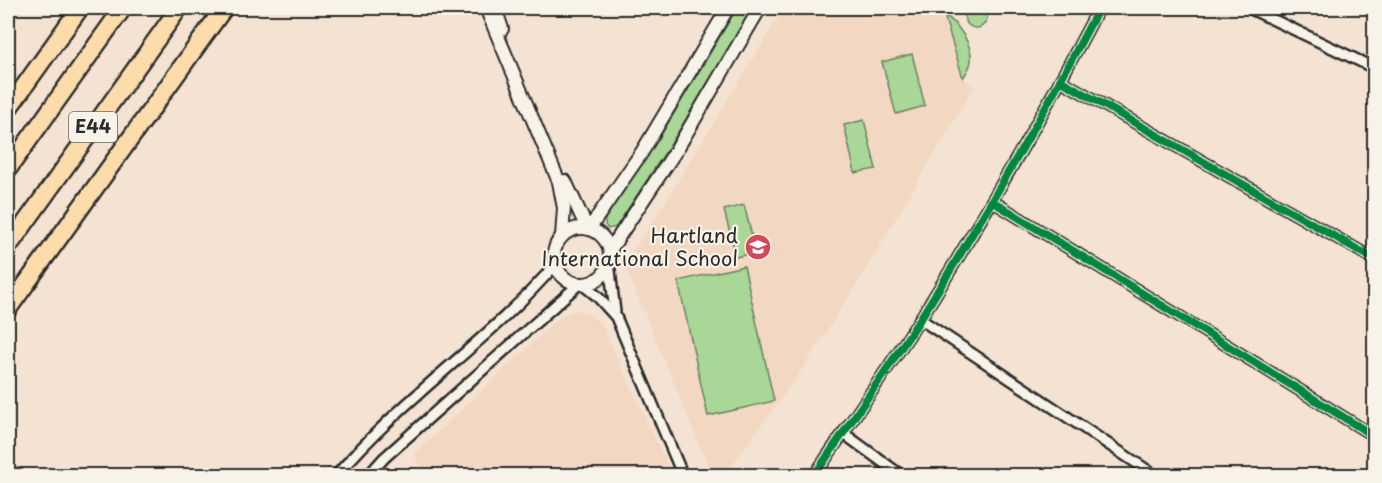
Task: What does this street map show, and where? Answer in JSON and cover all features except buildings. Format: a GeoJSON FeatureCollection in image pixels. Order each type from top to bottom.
{"type":"FeatureCollection","features":[{"type":"Feature","properties":{"kind":"highway"},"geometry":{"type":"LineString","coordinates":[[8,109],[80,8]]}},
{"type":"Feature","properties":{"kind":"highway","name":"E44"},"geometry":{"type":"LineString","coordinates":[[8,169],[123,8]]}},
{"type":"Feature","properties":{"kind":"highway","name":"E44"},"geometry":{"type":"LineString","coordinates":[[8,247],[179,8]]}},
{"type":"Feature","properties":{"kind":"highway"},"geometry":{"type":"LineString","coordinates":[[8,309],[224,8]]}},
{"type":"Feature","properties":{"kind":"street"},"geometry":{"type":"LineString","coordinates":[[486,8],[559,182],[564,208],[562,236],[555,249],[555,265],[564,278],[580,284],[597,296],[616,317]]}},
{"type":"Feature","properties":{"kind":"street"},"geometry":{"type":"LineString","coordinates":[[495,8],[570,195],[588,229]]}},
{"type":"Feature","properties":{"kind":"street"},"geometry":{"type":"LineString","coordinates":[[588,229],[642,152],[728,8]]}},
{"type":"Feature","properties":{"kind":"street"},"geometry":{"type":"LineString","coordinates":[[368,476],[384,458],[580,284],[604,274],[609,256],[677,149],[760,8]]}},
{"type":"Feature","properties":{"kind":"street"},"geometry":{"type":"LineString","coordinates":[[814,476],[920,319],[993,201],[1099,8]]}},
{"type":"Feature","properties":{"kind":"street"},"geometry":{"type":"LineString","coordinates":[[1249,8],[1374,68]]}},
{"type":"Feature","properties":{"kind":"street"},"geometry":{"type":"LineString","coordinates":[[1060,80],[1374,259]]}},
{"type":"Feature","properties":{"kind":"street"},"geometry":{"type":"LineString","coordinates":[[993,201],[1374,436]]}},
{"type":"Feature","properties":{"kind":"street"},"geometry":{"type":"LineString","coordinates":[[562,236],[576,228],[588,229],[600,235],[609,256],[611,290],[616,317],[683,476]]}},
{"type":"Feature","properties":{"kind":"street"},"geometry":{"type":"LineString","coordinates":[[336,476],[365,442],[527,295],[555,265]]}},
{"type":"Feature","properties":{"kind":"street"},"geometry":{"type":"LineString","coordinates":[[920,319],[1156,476]]}},
{"type":"Feature","properties":{"kind":"street"},"geometry":{"type":"LineString","coordinates":[[843,433],[902,476]]}},
{"type":"Feature","properties":{"kind":"street"},"geometry":{"type":"LineString","coordinates":[[1371,476],[1374,470]]}},
{"type":"Feature","properties":{"kind":"shaded area","name":"Hartland International School"},"geometry":{"type":"Polygon","coordinates":[[[784,8],[930,8],[944,15],[963,78],[974,87],[862,276],[804,367],[725,475],[712,475],[624,264],[657,215],[784,8]]]}},
{"type":"Feature","properties":{"kind":"shaded area"},"geometry":{"type":"Polygon","coordinates":[[[576,310],[590,315],[602,324],[672,475],[424,475],[414,454],[562,315],[576,310]]]}},
{"type":"Feature","properties":{"kind":"green space"},"geometry":{"type":"Polygon","coordinates":[[[976,6],[984,9],[987,17],[984,25],[976,28],[968,25],[965,17],[968,9],[976,6]]]}},
{"type":"Feature","properties":{"kind":"green space"},"geometry":{"type":"Polygon","coordinates":[[[737,8],[753,8],[672,142],[616,227],[608,229],[605,219],[661,135],[737,8]]]}},
{"type":"Feature","properties":{"kind":"green space"},"geometry":{"type":"Polygon","coordinates":[[[944,15],[959,28],[967,41],[971,54],[971,63],[963,78],[944,15]]]}},
{"type":"Feature","properties":{"kind":"green space"},"geometry":{"type":"Polygon","coordinates":[[[912,54],[925,106],[896,114],[882,62],[912,54]]]}},
{"type":"Feature","properties":{"kind":"green space"},"geometry":{"type":"Polygon","coordinates":[[[864,120],[876,169],[855,173],[844,125],[864,120]]]}},
{"type":"Feature","properties":{"kind":"green space"},"geometry":{"type":"Polygon","coordinates":[[[744,205],[756,252],[736,257],[724,210],[744,205]]]}},
{"type":"Feature","properties":{"kind":"green space"},"geometry":{"type":"Polygon","coordinates":[[[744,266],[774,401],[708,416],[678,281],[744,266]]]}},
{"type":"Feature","properties":{"kind":"cycle path"},"geometry":{"type":"LineString","coordinates":[[814,476],[922,316],[1014,164],[1099,8]]}},
{"type":"Feature","properties":{"kind":"cycle path"},"geometry":{"type":"LineString","coordinates":[[1060,80],[1374,259]]}},
{"type":"Feature","properties":{"kind":"cycle path"},"geometry":{"type":"LineString","coordinates":[[992,201],[1374,436]]}},
{"type":"Feature","properties":{"kind":"place","name":"Hartland International School"},"geometry":{"type":"Point","coordinates":[758,247]}}]}
